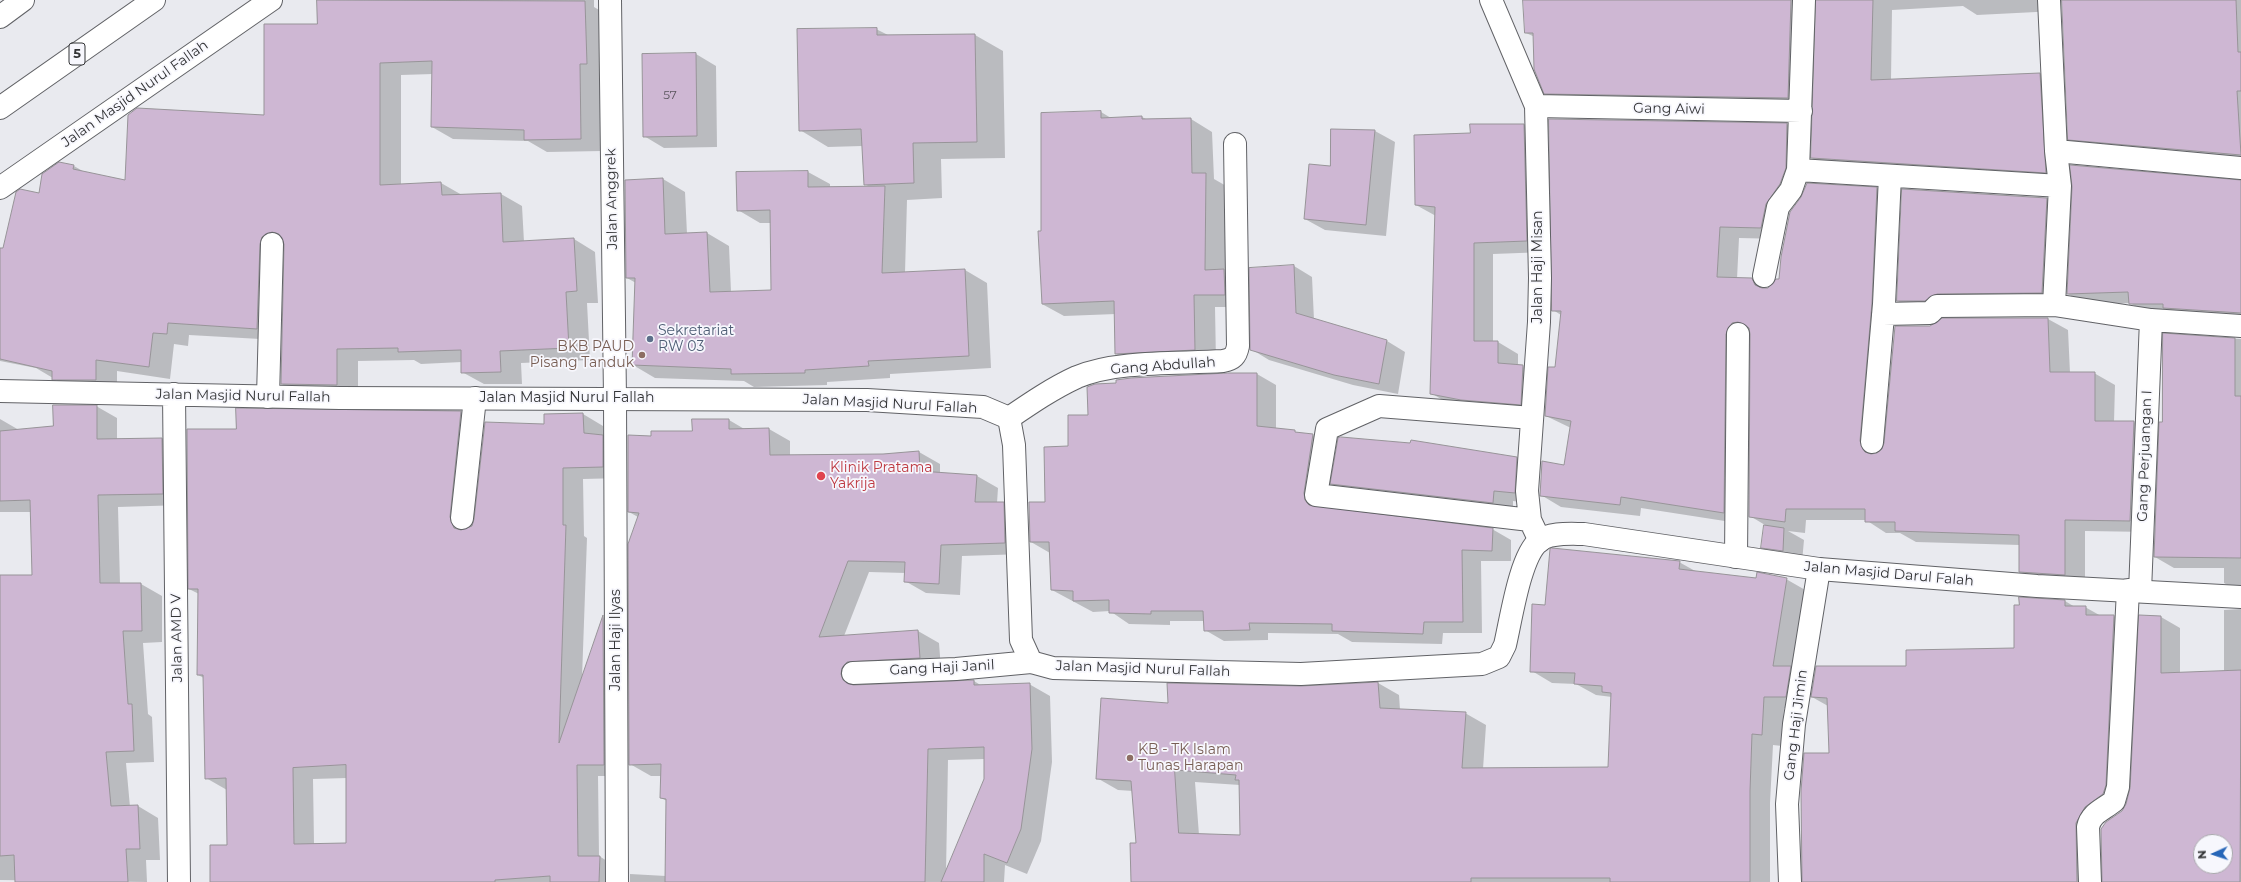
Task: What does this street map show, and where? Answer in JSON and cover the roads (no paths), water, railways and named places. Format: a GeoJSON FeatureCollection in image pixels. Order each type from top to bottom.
{"type":"FeatureCollection","features":[{"type":"Feature","properties":{"kind":"main road"},"geometry":{"type":"LineString","coordinates":[[0,17],[23,0]]}},
{"type":"Feature","properties":{"kind":"main road","name":"5"},"geometry":{"type":"LineString","coordinates":[[0,108],[154,0]]}},
{"type":"Feature","properties":{"kind":"main road","name":"Jalan Masjid Nurul Fallah"},"geometry":{"type":"LineString","coordinates":[[0,188],[270,0]]}},
{"type":"Feature","properties":{"kind":"main road","name":"Jalan Anggrek"},"geometry":{"type":"LineString","coordinates":[[610,0],[615,398]]}},
{"type":"Feature","properties":{"kind":"main road","name":"Jalan Haji Misan"},"geometry":{"type":"LineString","coordinates":[[1491,0],[1536,106],[1540,278],[1527,491],[1530,520],[1540,541]]}},
{"type":"Feature","properties":{"kind":"main road"},"geometry":{"type":"LineString","coordinates":[[1764,276],[1778,207],[1791,190],[1798,170],[1804,0]]}},
{"type":"Feature","properties":{"kind":"main road"},"geometry":{"type":"LineString","coordinates":[[2049,0],[2056,151],[2060,186],[2054,305]]}},
{"type":"Feature","properties":{"kind":"main road","name":"Gang Aiwi"},"geometry":{"type":"LineString","coordinates":[[1536,106],[1801,111]]}},
{"type":"Feature","properties":{"kind":"main road","name":"Gang Abdullah"},"geometry":{"type":"LineString","coordinates":[[1009,418],[1039,397],[1078,377],[1114,367],[1223,361],[1231,359],[1236,355],[1238,346],[1235,144]]}},
{"type":"Feature","properties":{"kind":"main road"},"geometry":{"type":"LineString","coordinates":[[2056,151],[2241,168]]}},
{"type":"Feature","properties":{"kind":"main road"},"geometry":{"type":"LineString","coordinates":[[1798,170],[2060,186]]}},
{"type":"Feature","properties":{"kind":"main road"},"geometry":{"type":"LineString","coordinates":[[1872,442],[1883,314],[1890,176]]}},
{"type":"Feature","properties":{"kind":"main road"},"geometry":{"type":"LineString","coordinates":[[268,397],[272,244]]}},
{"type":"Feature","properties":{"kind":"main road"},"geometry":{"type":"LineString","coordinates":[[1883,314],[1930,313],[1936,307],[1949,306],[2054,305],[2151,320],[2241,326]]}},
{"type":"Feature","properties":{"kind":"main road","name":"Gang Perjuangan I"},"geometry":{"type":"LineString","coordinates":[[2090,882],[2088,827],[2090,820],[2093,815],[2114,801],[2118,787],[2134,590],[2151,320]]}},
{"type":"Feature","properties":{"kind":"main road"},"geometry":{"type":"LineString","coordinates":[[1736,557],[1738,334]]}},
{"type":"Feature","properties":{"kind":"main road","name":"Jalan Masjid Nurul Fallah"},"geometry":{"type":"LineString","coordinates":[[0,391],[268,397],[866,400],[983,407],[1009,418]]}},
{"type":"Feature","properties":{"kind":"main road","name":"Jalan AMD V"},"geometry":{"type":"LineString","coordinates":[[174,394],[179,882]]}},
{"type":"Feature","properties":{"kind":"main road"},"geometry":{"type":"LineString","coordinates":[[462,518],[475,398]]}},
{"type":"Feature","properties":{"kind":"main road","name":"Jalan Haji Ilyas"},"geometry":{"type":"LineString","coordinates":[[615,398],[617,882]]}},
{"type":"Feature","properties":{"kind":"main road"},"geometry":{"type":"LineString","coordinates":[[1530,520],[1316,495],[1327,429],[1379,406],[1532,418]]}},
{"type":"Feature","properties":{"kind":"main road"},"geometry":{"type":"LineString","coordinates":[[1009,418],[1014,445],[1021,640],[1031,662]]}},
{"type":"Feature","properties":{"kind":"main road","name":"Jalan Masjid Darul Falah"},"geometry":{"type":"LineString","coordinates":[[1540,541],[1561,534],[1584,534],[1819,569],[2037,586],[2134,590],[2241,597]]}},
{"type":"Feature","properties":{"kind":"main road","name":"Jalan Masjid Nurul Fallah"},"geometry":{"type":"LineString","coordinates":[[1031,662],[1053,668],[1301,674],[1482,664],[1499,657],[1505,645],[1525,560],[1540,541]]}},
{"type":"Feature","properties":{"kind":"main road","name":"Gang Haji Jimin"},"geometry":{"type":"LineString","coordinates":[[1790,882],[1786,804],[1794,724],[1819,569]]}},
{"type":"Feature","properties":{"kind":"main road","name":"Gang Haji Janil"},"geometry":{"type":"LineString","coordinates":[[853,673],[956,669],[1031,662]]}},
{"type":"Feature","properties":{"kind":"place","name":"Sekretariat RW 03"},"geometry":{"type":"Point","coordinates":[650,339]}},
{"type":"Feature","properties":{"kind":"place","name":"BKB PAUD Pisang Tanduk"},"geometry":{"type":"Point","coordinates":[642,355]}},
{"type":"Feature","properties":{"kind":"place","name":"Klinik Pratama Yakrija"},"geometry":{"type":"Point","coordinates":[821,476]}},
{"type":"Feature","properties":{"kind":"place","name":"KB - TK Islam Tunas Harapan"},"geometry":{"type":"Point","coordinates":[1130,758]}}]}
